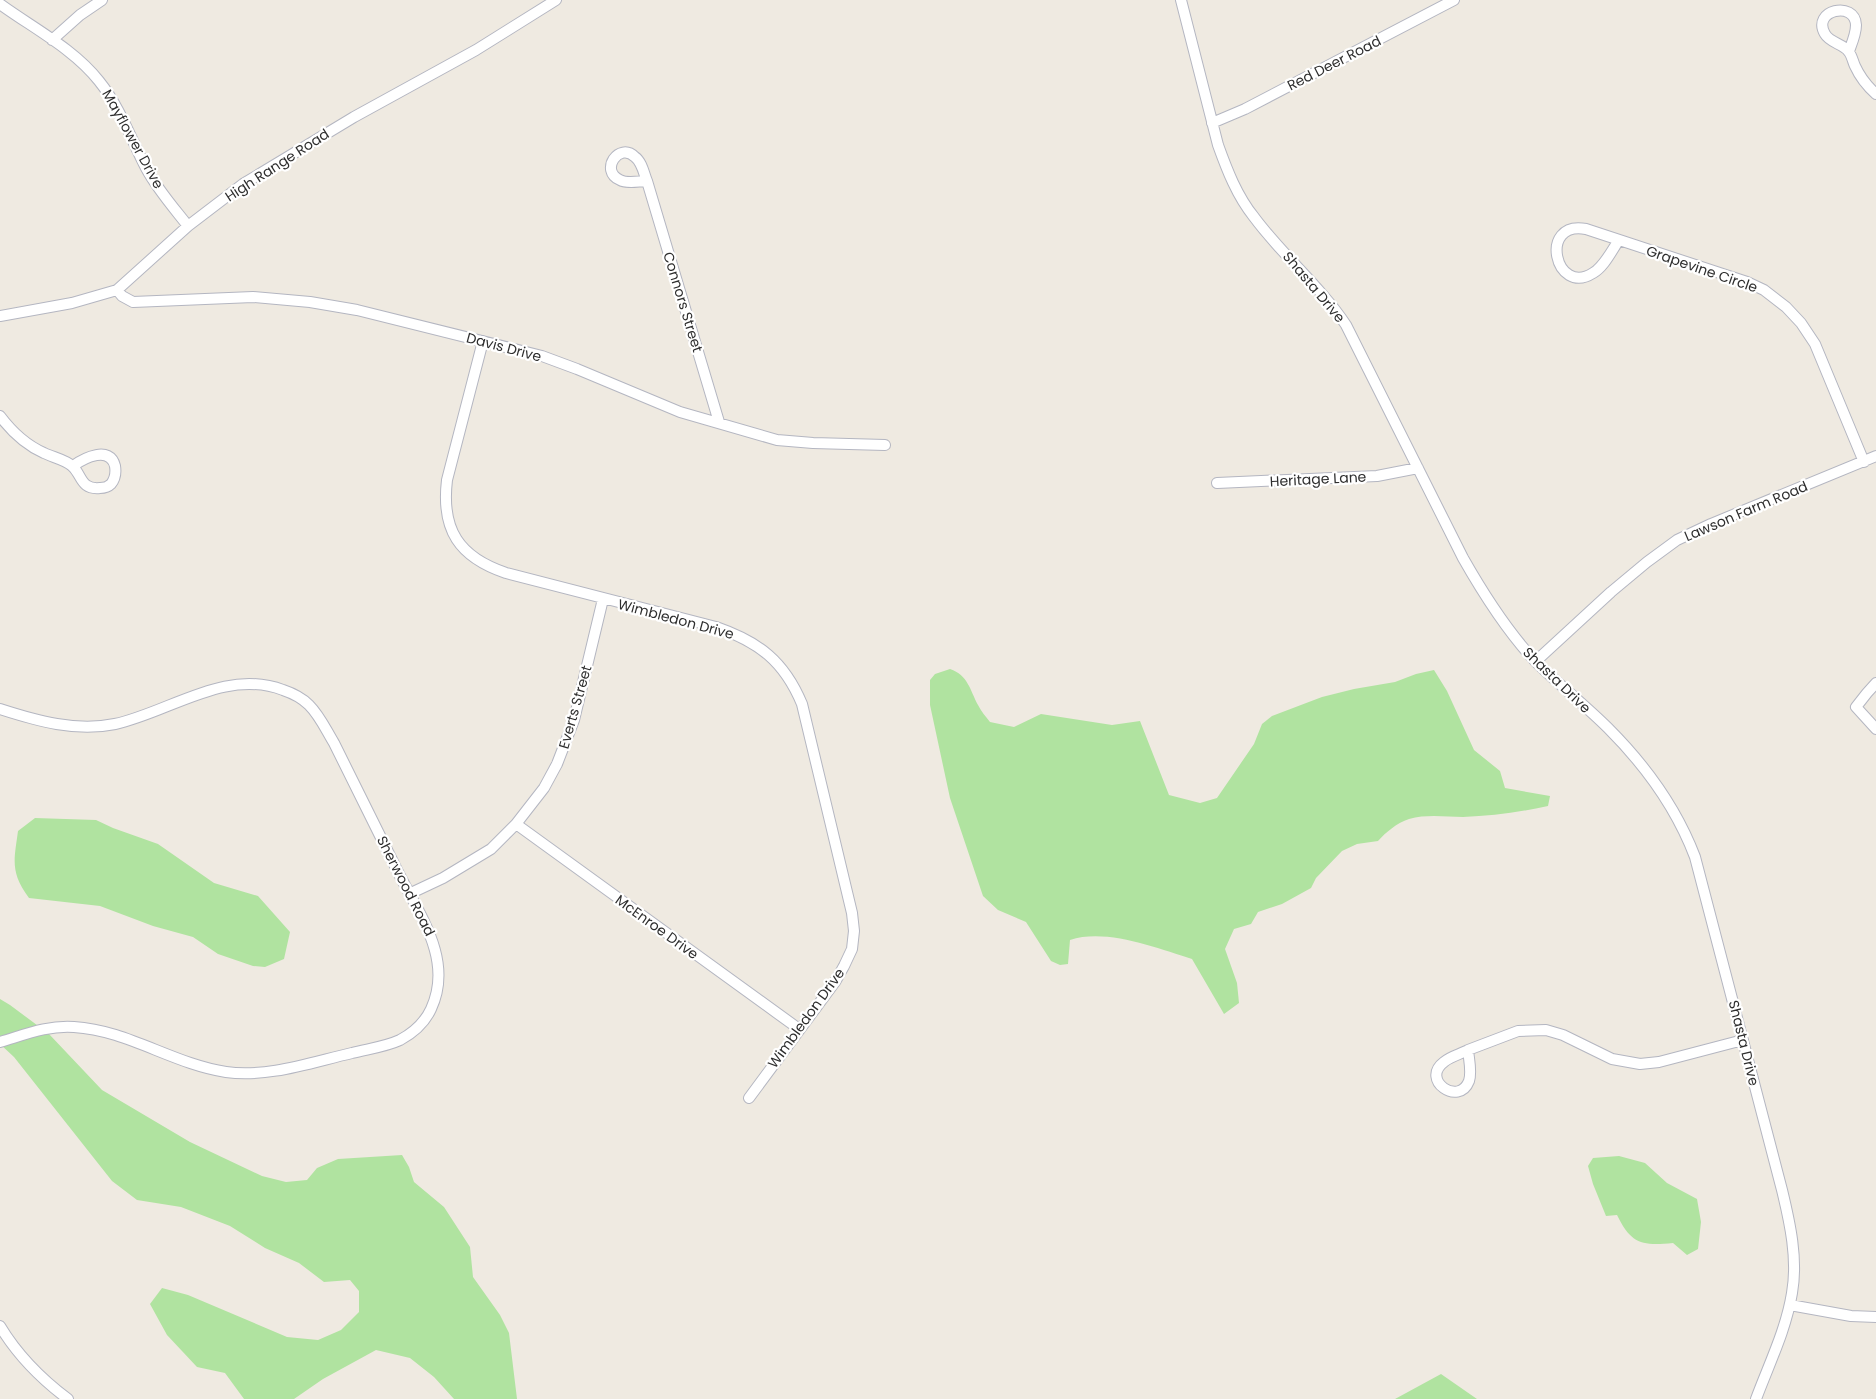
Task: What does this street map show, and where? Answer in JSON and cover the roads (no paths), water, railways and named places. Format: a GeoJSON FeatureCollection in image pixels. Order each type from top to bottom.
{"type":"FeatureCollection","features":[{"type":"Feature","properties":{"kind":"street"},"geometry":{"type":"LineString","coordinates":[[52,40],[80,15],[102,0]]}},
{"type":"Feature","properties":{"kind":"street","name":"High Range Road"},"geometry":{"type":"LineString","coordinates":[[0,316],[72,302],[117,290],[188,226],[243,184],[354,117],[476,50],[556,0]]}},
{"type":"Feature","properties":{"kind":"street","name":"Shasta Drive"},"geometry":{"type":"LineString","coordinates":[[1181,0],[1212,123],[1225,166],[1242,198],[1264,230],[1336,310],[1346,325],[1481,591],[1507,628],[1536,661],[1620,740],[1650,775],[1671,806],[1695,857],[1790,1225],[1794,1260],[1793,1291],[1790,1305],[1756,1399]]}},
{"type":"Feature","properties":{"kind":"street","name":"Red Deer Road"},"geometry":{"type":"LineString","coordinates":[[1212,123],[1245,108],[1454,0]]}},
{"type":"Feature","properties":{"kind":"street","name":"Mayflower Drive"},"geometry":{"type":"LineString","coordinates":[[2,9],[52,40],[78,60],[103,87],[122,119],[147,170],[188,226]]}},
{"type":"Feature","properties":{"kind":"street"},"geometry":{"type":"LineString","coordinates":[[1849,51],[1861,77],[1876,94]]}},
{"type":"Feature","properties":{"kind":"street","name":"Connors Street"},"geometry":{"type":"LineString","coordinates":[[647,181],[719,422]]}},
{"type":"Feature","properties":{"kind":"street","name":"Grapevine Circle"},"geometry":{"type":"LineString","coordinates":[[1619,240],[1599,268],[1593,274],[1586,277],[1570,275],[1561,268],[1557,260],[1557,244],[1564,234],[1570,230],[1586,229],[1747,282],[1764,290],[1786,307],[1801,323],[1814,344],[1864,462]]}},
{"type":"Feature","properties":{"kind":"street","name":"Davis Drive"},"geometry":{"type":"LineString","coordinates":[[117,290],[122,296],[133,302],[253,297],[310,302],[357,310],[483,340],[550,359],[680,412],[777,440],[885,446]]}},
{"type":"Feature","properties":{"kind":"street","name":"Wimbledon Drive"},"geometry":{"type":"LineString","coordinates":[[483,340],[447,480],[445,500],[448,519],[455,536],[473,558],[489,567],[734,633],[758,646],[773,658],[785,671],[795,687],[802,704],[848,894],[854,931],[852,950],[844,966],[749,1098]]}},
{"type":"Feature","properties":{"kind":"street"},"geometry":{"type":"LineString","coordinates":[[0,416],[26,443],[73,466]]}},
{"type":"Feature","properties":{"kind":"street","name":"Lawson Farm Road"},"geometry":{"type":"LineString","coordinates":[[1536,661],[1640,568],[1678,540],[1711,524],[1876,456]]}},
{"type":"Feature","properties":{"kind":"street","name":"Heritage Lane"},"geometry":{"type":"LineString","coordinates":[[1217,483],[1377,476],[1418,468]]}},
{"type":"Feature","properties":{"kind":"street","name":"Everts Street"},"geometry":{"type":"LineString","coordinates":[[409,894],[443,878],[490,849],[516,824],[544,788],[574,720],[603,599]]}},
{"type":"Feature","properties":{"kind":"street","name":"Sherwood Road"},"geometry":{"type":"LineString","coordinates":[[0,709],[60,725],[97,726],[116,724],[142,716],[194,696],[230,685],[248,683],[267,685],[285,690],[309,705],[320,719],[409,894],[428,926],[438,962],[439,981],[436,999],[428,1016],[415,1030],[399,1040],[282,1069],[244,1073],[226,1072],[207,1068],[110,1034],[83,1028],[56,1027],[0,1042]]}},
{"type":"Feature","properties":{"kind":"street"},"geometry":{"type":"LineString","coordinates":[[1876,683],[1866,692],[1856,706],[1876,729]]}},
{"type":"Feature","properties":{"kind":"street","name":"McEnroe Drive"},"geometry":{"type":"LineString","coordinates":[[516,824],[799,1029]]}},
{"type":"Feature","properties":{"kind":"street"},"geometry":{"type":"LineString","coordinates":[[1468,1050],[1518,1031],[1546,1030],[1563,1035],[1612,1059],[1640,1064],[1659,1062],[1743,1040]]}},
{"type":"Feature","properties":{"kind":"street"},"geometry":{"type":"LineString","coordinates":[[1790,1305],[1851,1316],[1876,1317]]}},
{"type":"Feature","properties":{"kind":"street"},"geometry":{"type":"LineString","coordinates":[[0,1326],[23,1359],[36,1373],[68,1399]]}}]}
